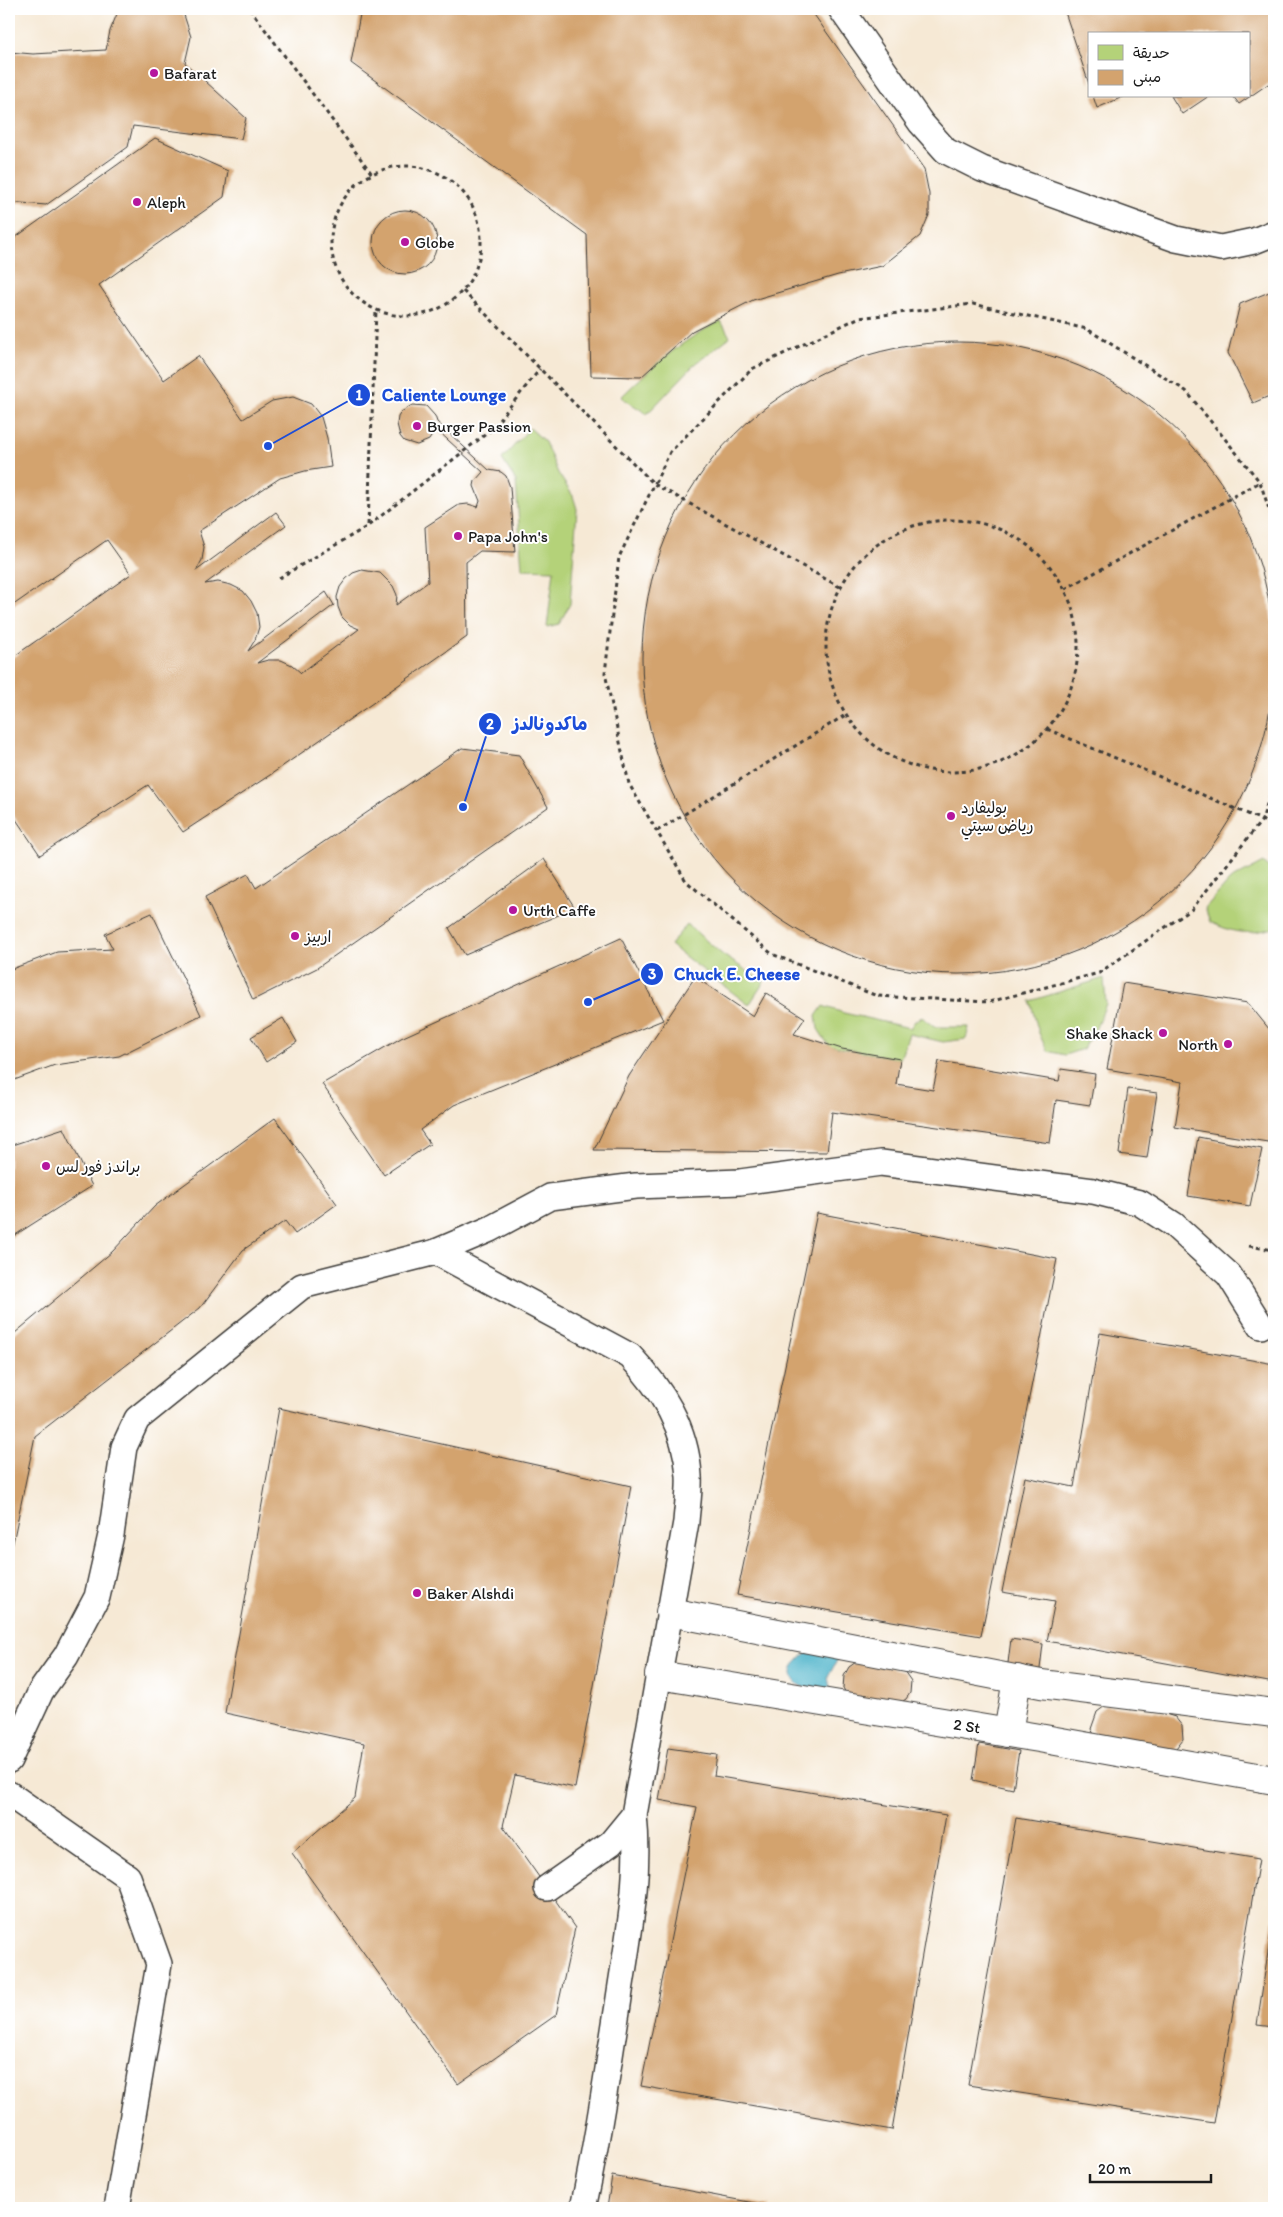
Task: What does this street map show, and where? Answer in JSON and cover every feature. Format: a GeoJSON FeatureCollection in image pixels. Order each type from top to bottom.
{"type":"FeatureCollection","features":[{"type":"Feature","properties":{"kind":"street"},"geometry":{"type":"LineString","coordinates":[[670,1612],[1041,1684],[1274,1713]]}},
{"type":"Feature","properties":{"kind":"street","name":"2 St"},"geometry":{"type":"LineString","coordinates":[[659,1675],[1008,1733],[1274,1780]]}},
{"type":"Feature","properties":{"kind":"street"},"geometry":{"type":"LineString","coordinates":[[1008,1733],[1017,1679]]}},
{"type":"Feature","properties":{"kind":"lane"},"geometry":{"type":"LineString","coordinates":[[841,9],[921,123],[946,151],[982,169],[1176,240],[1221,248],[1254,241],[1274,233]]}},
{"type":"Feature","properties":{"kind":"lane"},"geometry":{"type":"LineString","coordinates":[[9,1760],[41,1691],[66,1656],[97,1597],[111,1535],[124,1448],[137,1419],[302,1286],[436,1252],[490,1229],[550,1197],[636,1186],[740,1182],[881,1163],[1093,1191],[1140,1203],[1174,1225],[1230,1275],[1261,1326]]}},
{"type":"Feature","properties":{"kind":"lane"},"geometry":{"type":"LineString","coordinates":[[436,1252],[630,1356],[653,1381],[672,1411],[683,1442],[689,1476],[686,1522],[634,1816],[638,1860],[594,2161],[584,2208]]}},
{"type":"Feature","properties":{"kind":"lane"},"geometry":{"type":"LineString","coordinates":[[9,1794],[128,1878],[159,1964],[117,2208]]}},
{"type":"Feature","properties":{"kind":"lane"},"geometry":{"type":"LineString","coordinates":[[547,1888],[611,1843],[634,1816]]}},
{"type":"Feature","properties":{"kind":"path"},"geometry":{"type":"LineString","coordinates":[[250,9],[372,174]]}},
{"type":"Feature","properties":{"kind":"path"},"geometry":{"type":"LineString","coordinates":[[397,166],[422,168],[447,178],[466,195],[478,218],[481,243],[476,269],[463,291],[445,306],[422,315],[398,316],[376,310],[355,298],[340,279],[332,257],[331,233],[338,210],[351,190],[372,174],[397,166]]}},
{"type":"Feature","properties":{"kind":"path"},"geometry":{"type":"LineString","coordinates":[[463,291],[654,484],[840,587]]}},
{"type":"Feature","properties":{"kind":"path"},"geometry":{"type":"LineString","coordinates":[[1274,524],[1260,482],[1186,391],[1087,329],[973,304],[858,318],[752,369],[670,452],[619,557],[605,673],[629,784],[686,881],[772,954],[876,996],[989,1002],[1099,973],[1192,909],[1262,820],[1274,782]]}},
{"type":"Feature","properties":{"kind":"path"},"geometry":{"type":"LineString","coordinates":[[368,526],[376,310]]}},
{"type":"Feature","properties":{"kind":"path"},"geometry":{"type":"LineString","coordinates":[[279,578],[368,526],[491,430],[540,369]]}},
{"type":"Feature","properties":{"kind":"path"},"geometry":{"type":"LineString","coordinates":[[1064,590],[1260,482]]}},
{"type":"Feature","properties":{"kind":"path"},"geometry":{"type":"LineString","coordinates":[[941,519],[984,522],[1024,540],[1054,570],[1064,590],[1074,608],[1079,651],[1070,693],[1047,730],[1016,756],[978,770],[937,772],[898,761],[865,738],[840,705],[827,666],[827,626],[840,587],[864,554],[900,530],[941,519]]}},
{"type":"Feature","properties":{"kind":"path"},"geometry":{"type":"LineString","coordinates":[[657,831],[847,714]]}},
{"type":"Feature","properties":{"kind":"path"},"geometry":{"type":"LineString","coordinates":[[1047,730],[1262,820],[1274,828]]}},
{"type":"Feature","properties":{"kind":"path"},"geometry":{"type":"LineString","coordinates":[[1267,1249],[1274,1250]]}},
{"type":"Feature","properties":{"kind":"green space"},"geometry":{"type":"Polygon","coordinates":[[[721,321],[730,337],[694,365],[647,414],[621,397],[680,345],[706,328],[721,321]]]}},
{"type":"Feature","properties":{"kind":"green space"},"geometry":{"type":"Polygon","coordinates":[[[530,428],[545,442],[558,473],[573,496],[577,509],[570,604],[559,624],[547,627],[554,570],[522,569],[516,481],[502,459],[530,428]]]}},
{"type":"Feature","properties":{"kind":"green space"},"geometry":{"type":"Polygon","coordinates":[[[1264,862],[1274,873],[1274,928],[1256,932],[1241,932],[1210,922],[1205,908],[1230,880],[1264,862]]]}},
{"type":"Feature","properties":{"kind":"green space"},"geometry":{"type":"Polygon","coordinates":[[[687,924],[723,955],[764,982],[749,1005],[670,945],[687,924]]]}},
{"type":"Feature","properties":{"kind":"green space"},"geometry":{"type":"Polygon","coordinates":[[[1104,978],[1106,1004],[1095,1030],[1083,1049],[1065,1055],[1047,1051],[1039,1033],[1030,1001],[1104,978]]]}},
{"type":"Feature","properties":{"kind":"green space"},"geometry":{"type":"Polygon","coordinates":[[[823,1006],[844,1013],[910,1028],[915,1021],[922,1017],[934,1027],[969,1027],[966,1039],[943,1042],[909,1034],[900,1059],[829,1046],[818,1029],[816,1016],[823,1006]]]}},
{"type":"Feature","properties":{"kind":"water"},"geometry":{"type":"Polygon","coordinates":[[[944,558],[962,558],[987,564],[1002,572],[1016,583],[1027,597],[1035,612],[1040,629],[1040,663],[1035,680],[1027,695],[1016,709],[1002,720],[979,731],[962,734],[944,734],[919,728],[904,720],[890,709],[879,695],[868,672],[865,655],[865,637],[871,612],[879,597],[890,583],[904,572],[927,561],[944,558]]]}},
{"type":"Feature","properties":{"kind":"water"},"geometry":{"type":"Polygon","coordinates":[[[808,1653],[840,1655],[828,1677],[831,1694],[799,1685],[792,1676],[793,1667],[796,1662],[808,1653]]]}},
{"type":"Feature","properties":{"kind":"building"},"geometry":{"type":"Polygon","coordinates":[[[119,9],[178,9],[184,15],[191,37],[185,63],[246,118],[241,139],[133,126],[128,147],[46,205],[9,202],[9,52],[33,54],[106,50],[110,31],[119,9]]]}},
{"type":"Feature","properties":{"kind":"building"},"geometry":{"type":"Polygon","coordinates":[[[361,9],[810,9],[924,169],[929,194],[929,215],[920,236],[882,266],[838,275],[753,300],[692,331],[641,377],[591,376],[587,235],[351,63],[361,9]]]}},
{"type":"Feature","properties":{"kind":"building"},"geometry":{"type":"Polygon","coordinates":[[[1064,9],[1274,9],[1274,80],[1250,96],[1250,32],[1088,32],[1088,81],[1064,9]]]}},
{"type":"Feature","properties":{"kind":"building"},"geometry":{"type":"Polygon","coordinates":[[[1094,98],[1120,98],[1097,108],[1094,98]]]}},
{"type":"Feature","properties":{"kind":"building"},"geometry":{"type":"Polygon","coordinates":[[[1172,98],[1206,98],[1182,114],[1172,98]]]}},
{"type":"Feature","properties":{"kind":"building"},"geometry":{"type":"Polygon","coordinates":[[[1234,98],[1248,98],[1239,104],[1234,98]]]}},
{"type":"Feature","properties":{"kind":"building"},"geometry":{"type":"Polygon","coordinates":[[[155,138],[228,171],[224,197],[99,285],[164,380],[198,356],[243,419],[272,401],[293,397],[311,404],[321,417],[327,438],[331,467],[305,471],[280,478],[199,531],[204,547],[202,560],[196,571],[276,512],[286,525],[205,584],[218,582],[231,585],[243,591],[251,601],[257,613],[259,627],[255,640],[248,651],[326,592],[334,605],[257,663],[268,660],[281,660],[292,665],[301,673],[359,629],[350,625],[342,617],[338,607],[337,597],[340,587],[346,579],[353,573],[362,570],[380,573],[393,586],[397,595],[396,605],[428,582],[425,527],[459,505],[468,504],[478,507],[480,501],[474,486],[475,481],[483,472],[436,429],[429,440],[417,445],[404,441],[400,436],[397,424],[398,417],[401,412],[412,405],[426,406],[435,416],[437,422],[489,470],[501,472],[506,476],[510,487],[515,552],[480,551],[466,562],[467,637],[270,775],[183,832],[148,785],[40,855],[9,809],[9,660],[131,574],[107,540],[9,608],[9,242],[155,138]]]}},
{"type":"Feature","properties":{"kind":"building"},"geometry":{"type":"Polygon","coordinates":[[[405,210],[423,216],[431,224],[437,242],[431,260],[423,268],[405,274],[387,268],[379,260],[373,242],[379,224],[387,216],[405,210]]]}},
{"type":"Feature","properties":{"kind":"building"},"geometry":{"type":"Polygon","coordinates":[[[1274,290],[1274,394],[1253,403],[1228,353],[1240,304],[1274,290]]]}},
{"type":"Feature","properties":{"kind":"building"},"geometry":{"type":"Polygon","coordinates":[[[958,342],[1020,348],[1079,366],[1133,395],[1181,435],[1221,483],[1250,537],[1268,596],[1274,658],[1268,720],[1250,779],[1221,833],[1181,881],[1133,921],[1079,950],[1020,968],[958,974],[896,968],[837,950],[783,921],[735,881],[695,833],[666,779],[648,720],[642,658],[648,596],[666,537],[695,483],[735,435],[783,395],[837,366],[896,348],[958,342]]]}},
{"type":"Feature","properties":{"kind":"building"},"geometry":{"type":"Polygon","coordinates":[[[462,748],[519,755],[548,807],[317,968],[253,1000],[205,897],[248,874],[256,888],[462,748]]]}},
{"type":"Feature","properties":{"kind":"building"},"geometry":{"type":"Polygon","coordinates":[[[544,859],[575,908],[465,955],[449,928],[544,859]]]}},
{"type":"Feature","properties":{"kind":"building"},"geometry":{"type":"Polygon","coordinates":[[[152,913],[201,1015],[119,1056],[55,1065],[9,1082],[9,970],[57,952],[113,949],[105,934],[152,913]]]}},
{"type":"Feature","properties":{"kind":"building"},"geometry":{"type":"Polygon","coordinates":[[[621,938],[663,1020],[454,1105],[420,1130],[430,1144],[384,1175],[322,1084],[401,1038],[621,938]]]}},
{"type":"Feature","properties":{"kind":"building"},"geometry":{"type":"Polygon","coordinates":[[[695,977],[753,1016],[766,993],[805,1018],[794,1034],[842,1049],[900,1059],[896,1084],[933,1090],[939,1061],[1059,1081],[1061,1069],[1095,1074],[1090,1105],[1056,1100],[1050,1143],[832,1112],[827,1152],[594,1150],[629,1076],[695,977]]]}},
{"type":"Feature","properties":{"kind":"building"},"geometry":{"type":"Polygon","coordinates":[[[1123,983],[1248,1003],[1274,1035],[1274,1143],[1175,1127],[1182,1082],[1107,1069],[1123,983]]]}},
{"type":"Feature","properties":{"kind":"building"},"geometry":{"type":"Polygon","coordinates":[[[283,1018],[297,1042],[266,1062],[251,1037],[283,1018]]]}},
{"type":"Feature","properties":{"kind":"building"},"geometry":{"type":"Polygon","coordinates":[[[1128,1089],[1157,1093],[1147,1158],[1119,1154],[1128,1089]]]}},
{"type":"Feature","properties":{"kind":"building"},"geometry":{"type":"Polygon","coordinates":[[[275,1118],[337,1204],[295,1234],[285,1221],[243,1250],[200,1308],[35,1436],[9,1562],[9,1338],[112,1252],[155,1206],[275,1118]]]}},
{"type":"Feature","properties":{"kind":"building","name":"براندز فور لس"},"geometry":{"type":"Polygon","coordinates":[[[64,1128],[92,1186],[9,1239],[9,1146],[64,1128]]]}},
{"type":"Feature","properties":{"kind":"building"},"geometry":{"type":"Polygon","coordinates":[[[1198,1137],[1262,1149],[1250,1206],[1188,1196],[1198,1137]]]}},
{"type":"Feature","properties":{"kind":"building"},"geometry":{"type":"Polygon","coordinates":[[[817,1213],[1057,1259],[981,1636],[737,1595],[817,1213]]]}},
{"type":"Feature","properties":{"kind":"building"},"geometry":{"type":"Polygon","coordinates":[[[1100,1333],[1274,1364],[1274,1683],[1047,1641],[1055,1601],[1002,1592],[1025,1477],[1074,1487],[1100,1333]]]}},
{"type":"Feature","properties":{"kind":"building"},"geometry":{"type":"Polygon","coordinates":[[[279,1408],[631,1486],[575,1788],[515,1775],[503,1826],[575,1928],[556,2015],[458,2084],[292,1853],[355,1798],[364,1743],[225,1713],[279,1408]]]}},
{"type":"Feature","properties":{"kind":"building"},"geometry":{"type":"Polygon","coordinates":[[[1011,1639],[1043,1644],[1039,1677],[1007,1671],[1011,1639]]]}},
{"type":"Feature","properties":{"kind":"building"},"geometry":{"type":"Polygon","coordinates":[[[859,1660],[904,1671],[911,1681],[910,1693],[906,1699],[897,1705],[848,1696],[843,1688],[844,1676],[849,1667],[859,1660]]]}},
{"type":"Feature","properties":{"kind":"building"},"geometry":{"type":"Polygon","coordinates":[[[1105,1706],[1162,1713],[1175,1717],[1182,1726],[1183,1739],[1173,1752],[1098,1741],[1091,1729],[1097,1712],[1105,1706]]]}},
{"type":"Feature","properties":{"kind":"building"},"geometry":{"type":"Polygon","coordinates":[[[979,1744],[1019,1751],[1013,1789],[973,1780],[979,1744]]]}},
{"type":"Feature","properties":{"kind":"building"},"geometry":{"type":"Polygon","coordinates":[[[668,1748],[717,1755],[714,1776],[946,1815],[892,2130],[641,2086],[697,1807],[659,1800],[668,1748]]]}},
{"type":"Feature","properties":{"kind":"building"},"geometry":{"type":"Polygon","coordinates":[[[1016,1818],[1259,1859],[1214,2123],[968,2085],[1016,1818]]]}},
{"type":"Feature","properties":{"kind":"building"},"geometry":{"type":"Polygon","coordinates":[[[1274,1919],[1274,2027],[1257,2025],[1274,1919]]]}},
{"type":"Feature","properties":{"kind":"building"},"geometry":{"type":"Polygon","coordinates":[[[612,2176],[770,2206],[769,2208],[607,2208],[612,2176]]]}},
{"type":"Feature","properties":{"kind":"place","name":"Bafarat"},"geometry":{"type":"Point","coordinates":[154,73]}},
{"type":"Feature","properties":{"kind":"place","name":"Aleph"},"geometry":{"type":"Point","coordinates":[137,202]}},
{"type":"Feature","properties":{"kind":"place","name":"Globe"},"geometry":{"type":"Point","coordinates":[405,242]}},
{"type":"Feature","properties":{"kind":"place","name":"Burger Passion"},"geometry":{"type":"Point","coordinates":[417,426]}},
{"type":"Feature","properties":{"kind":"place","name":"Caliente Lounge"},"geometry":{"type":"Point","coordinates":[268,446]}},
{"type":"Feature","properties":{"kind":"place","name":"Papa John's"},"geometry":{"type":"Point","coordinates":[458,536]}},
{"type":"Feature","properties":{"kind":"place","name":"ماكدونالدز"},"geometry":{"type":"Point","coordinates":[463,807]}},
{"type":"Feature","properties":{"kind":"place","name":"بوليفارد رياض سيتي"},"geometry":{"type":"Point","coordinates":[951,816]}},
{"type":"Feature","properties":{"kind":"place","name":"Urth Caffe"},"geometry":{"type":"Point","coordinates":[513,910]}},
{"type":"Feature","properties":{"kind":"place","name":"اربيز"},"geometry":{"type":"Point","coordinates":[295,936]}},
{"type":"Feature","properties":{"kind":"place","name":"Chuck E. Cheese"},"geometry":{"type":"Point","coordinates":[588,1002]}},
{"type":"Feature","properties":{"kind":"place","name":"Shake Shack"},"geometry":{"type":"Point","coordinates":[1163,1033]}},
{"type":"Feature","properties":{"kind":"place","name":"North"},"geometry":{"type":"Point","coordinates":[1228,1044]}},
{"type":"Feature","properties":{"kind":"place","name":"براندز فور لس"},"geometry":{"type":"Point","coordinates":[46,1166]}},
{"type":"Feature","properties":{"kind":"place","name":"Baker Alshdi"},"geometry":{"type":"Point","coordinates":[417,1593]}}]}
